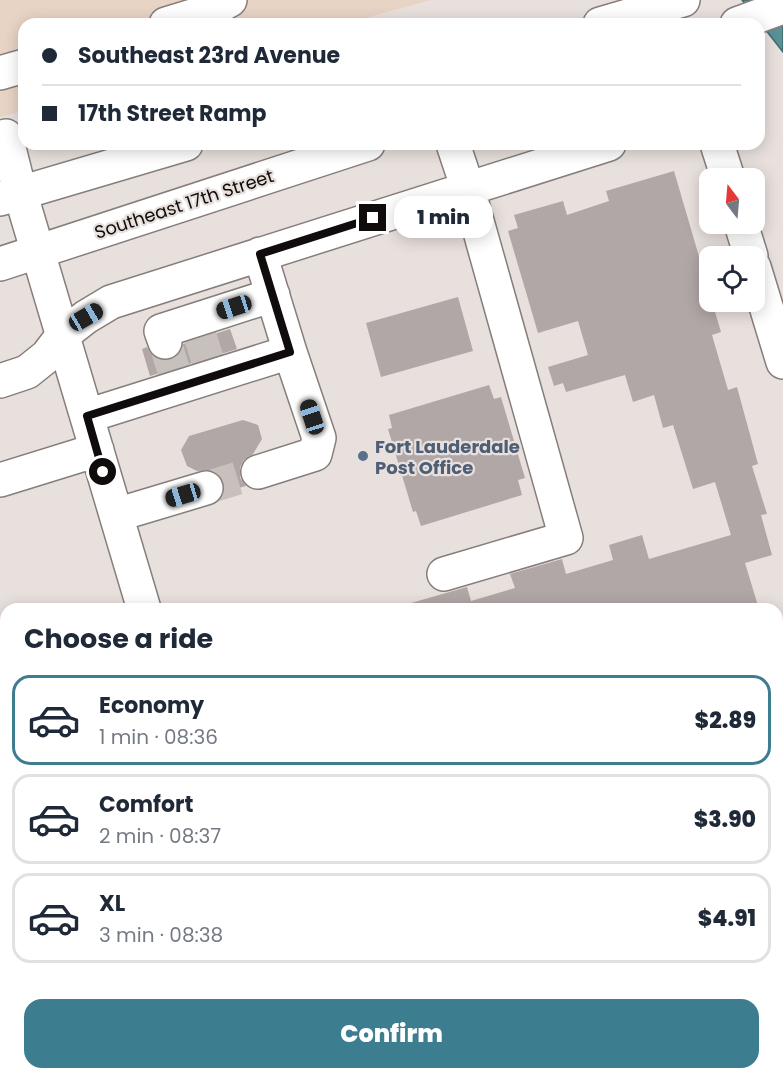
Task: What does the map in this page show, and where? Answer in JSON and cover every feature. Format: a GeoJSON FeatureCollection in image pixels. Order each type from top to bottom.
{"type":"FeatureCollection","features":[{"type":"Feature","properties":{"kind":"street"},"geometry":{"type":"LineString","coordinates":[[185,18],[212,10],[230,0]]}},
{"type":"Feature","properties":{"kind":"street"},"geometry":{"type":"LineString","coordinates":[[621,18],[683,0]]}},
{"type":"Feature","properties":{"kind":"street"},"geometry":{"type":"LineString","coordinates":[[753,18],[783,7]]}},
{"type":"Feature","properties":{"kind":"street"},"geometry":{"type":"LineString","coordinates":[[0,73],[18,68]]}},
{"type":"Feature","properties":{"kind":"street"},"geometry":{"type":"LineString","coordinates":[[2,128],[10,196],[37,251],[142,603]]}},
{"type":"Feature","properties":{"kind":"street"},"geometry":{"type":"LineString","coordinates":[[10,196],[166,150]]}},
{"type":"Feature","properties":{"kind":"street","name":"Southeast 17th Street"},"geometry":{"type":"LineString","coordinates":[[0,264],[349,150]]}},
{"type":"Feature","properties":{"kind":"street"},"geometry":{"type":"LineString","coordinates":[[444,574],[566,538],[455,150]]}},
{"type":"Feature","properties":{"kind":"street"},"geometry":{"type":"LineString","coordinates":[[0,381],[27,372],[47,356],[63,335],[86,317],[111,302],[590,150]]}},
{"type":"Feature","properties":{"kind":"street"},"geometry":{"type":"LineString","coordinates":[[719,150],[725,168]]}},
{"type":"Feature","properties":{"kind":"street"},"geometry":{"type":"LineString","coordinates":[[258,472],[315,454],[319,438],[260,254]]}},
{"type":"Feature","properties":{"kind":"street"},"geometry":{"type":"LineString","coordinates":[[165,342],[160,331],[197,326],[273,295]]}},
{"type":"Feature","properties":{"kind":"street"},"geometry":{"type":"LineString","coordinates":[[765,303],[783,362]]}},
{"type":"Feature","properties":{"kind":"street"},"geometry":{"type":"LineString","coordinates":[[87,416],[176,381],[211,370],[290,352]]}},
{"type":"Feature","properties":{"kind":"street"},"geometry":{"type":"LineString","coordinates":[[0,480],[97,450]]}},
{"type":"Feature","properties":{"kind":"street"},"geometry":{"type":"LineString","coordinates":[[116,515],[206,488]]}},
{"type":"Feature","properties":{"kind":"shaded area"},"geometry":{"type":"Polygon","coordinates":[[[0,0],[431,0],[365,18],[18,18],[18,112],[0,117],[0,0]]]}},
{"type":"Feature","properties":{"kind":"water"},"geometry":{"type":"Polygon","coordinates":[[[742,0],[783,0],[783,52],[765,29],[765,18],[756,18],[742,0]]]}},
{"type":"Feature","properties":{"kind":"building"},"geometry":{"type":"Polygon","coordinates":[[[674,171],[699,256],[699,312],[715,312],[721,332],[712,335],[728,390],[737,387],[758,464],[752,466],[767,514],[761,515],[772,555],[745,563],[757,603],[411,603],[467,587],[471,601],[515,588],[510,574],[562,559],[566,574],[613,560],[609,545],[642,535],[649,559],[731,535],[715,482],[693,489],[673,425],[663,428],[654,395],[633,402],[625,375],[566,392],[563,383],[554,386],[548,367],[588,355],[578,321],[538,333],[508,231],[518,228],[514,215],[563,201],[567,215],[609,201],[606,191],[674,171]]]}},
{"type":"Feature","properties":{"kind":"building"},"geometry":{"type":"Polygon","coordinates":[[[458,297],[473,351],[381,377],[366,323],[458,297]]]}},
{"type":"Feature","properties":{"kind":"building"},"geometry":{"type":"Polygon","coordinates":[[[230,329],[237,349],[150,376],[142,349],[147,347],[153,356],[161,360],[171,360],[180,354],[183,344],[230,329]]]}},
{"type":"Feature","properties":{"kind":"building"},"geometry":{"type":"Polygon","coordinates":[[[489,385],[494,399],[501,397],[525,478],[518,480],[522,495],[421,526],[416,511],[413,512],[388,429],[392,428],[389,415],[489,385]]]}},
{"type":"Feature","properties":{"kind":"building"},"geometry":{"type":"Polygon","coordinates":[[[243,420],[258,425],[262,439],[253,454],[244,460],[240,467],[240,478],[246,486],[224,492],[224,483],[219,475],[211,470],[197,471],[187,466],[181,450],[189,436],[243,420]]]}},
{"type":"Feature","properties":{"kind":"tunnel"},"geometry":{"type":"LineString","coordinates":[[199,333],[209,364]]}},
{"type":"Feature","properties":{"kind":"tunnel"},"geometry":{"type":"LineString","coordinates":[[165,342],[175,375]]}},
{"type":"Feature","properties":{"kind":"tunnel"},"geometry":{"type":"LineString","coordinates":[[206,488],[258,472]]}},
{"type":"Feature","properties":{"kind":"place","name":"Fort Lauderdale Post Office"},"geometry":{"type":"Point","coordinates":[363,456]}},
{"type":"Feature","properties":{"kind":"route"},"geometry":{"type":"LineString","coordinates":[[103,472],[87,416],[290,352],[260,254],[373,218]]}}]}
